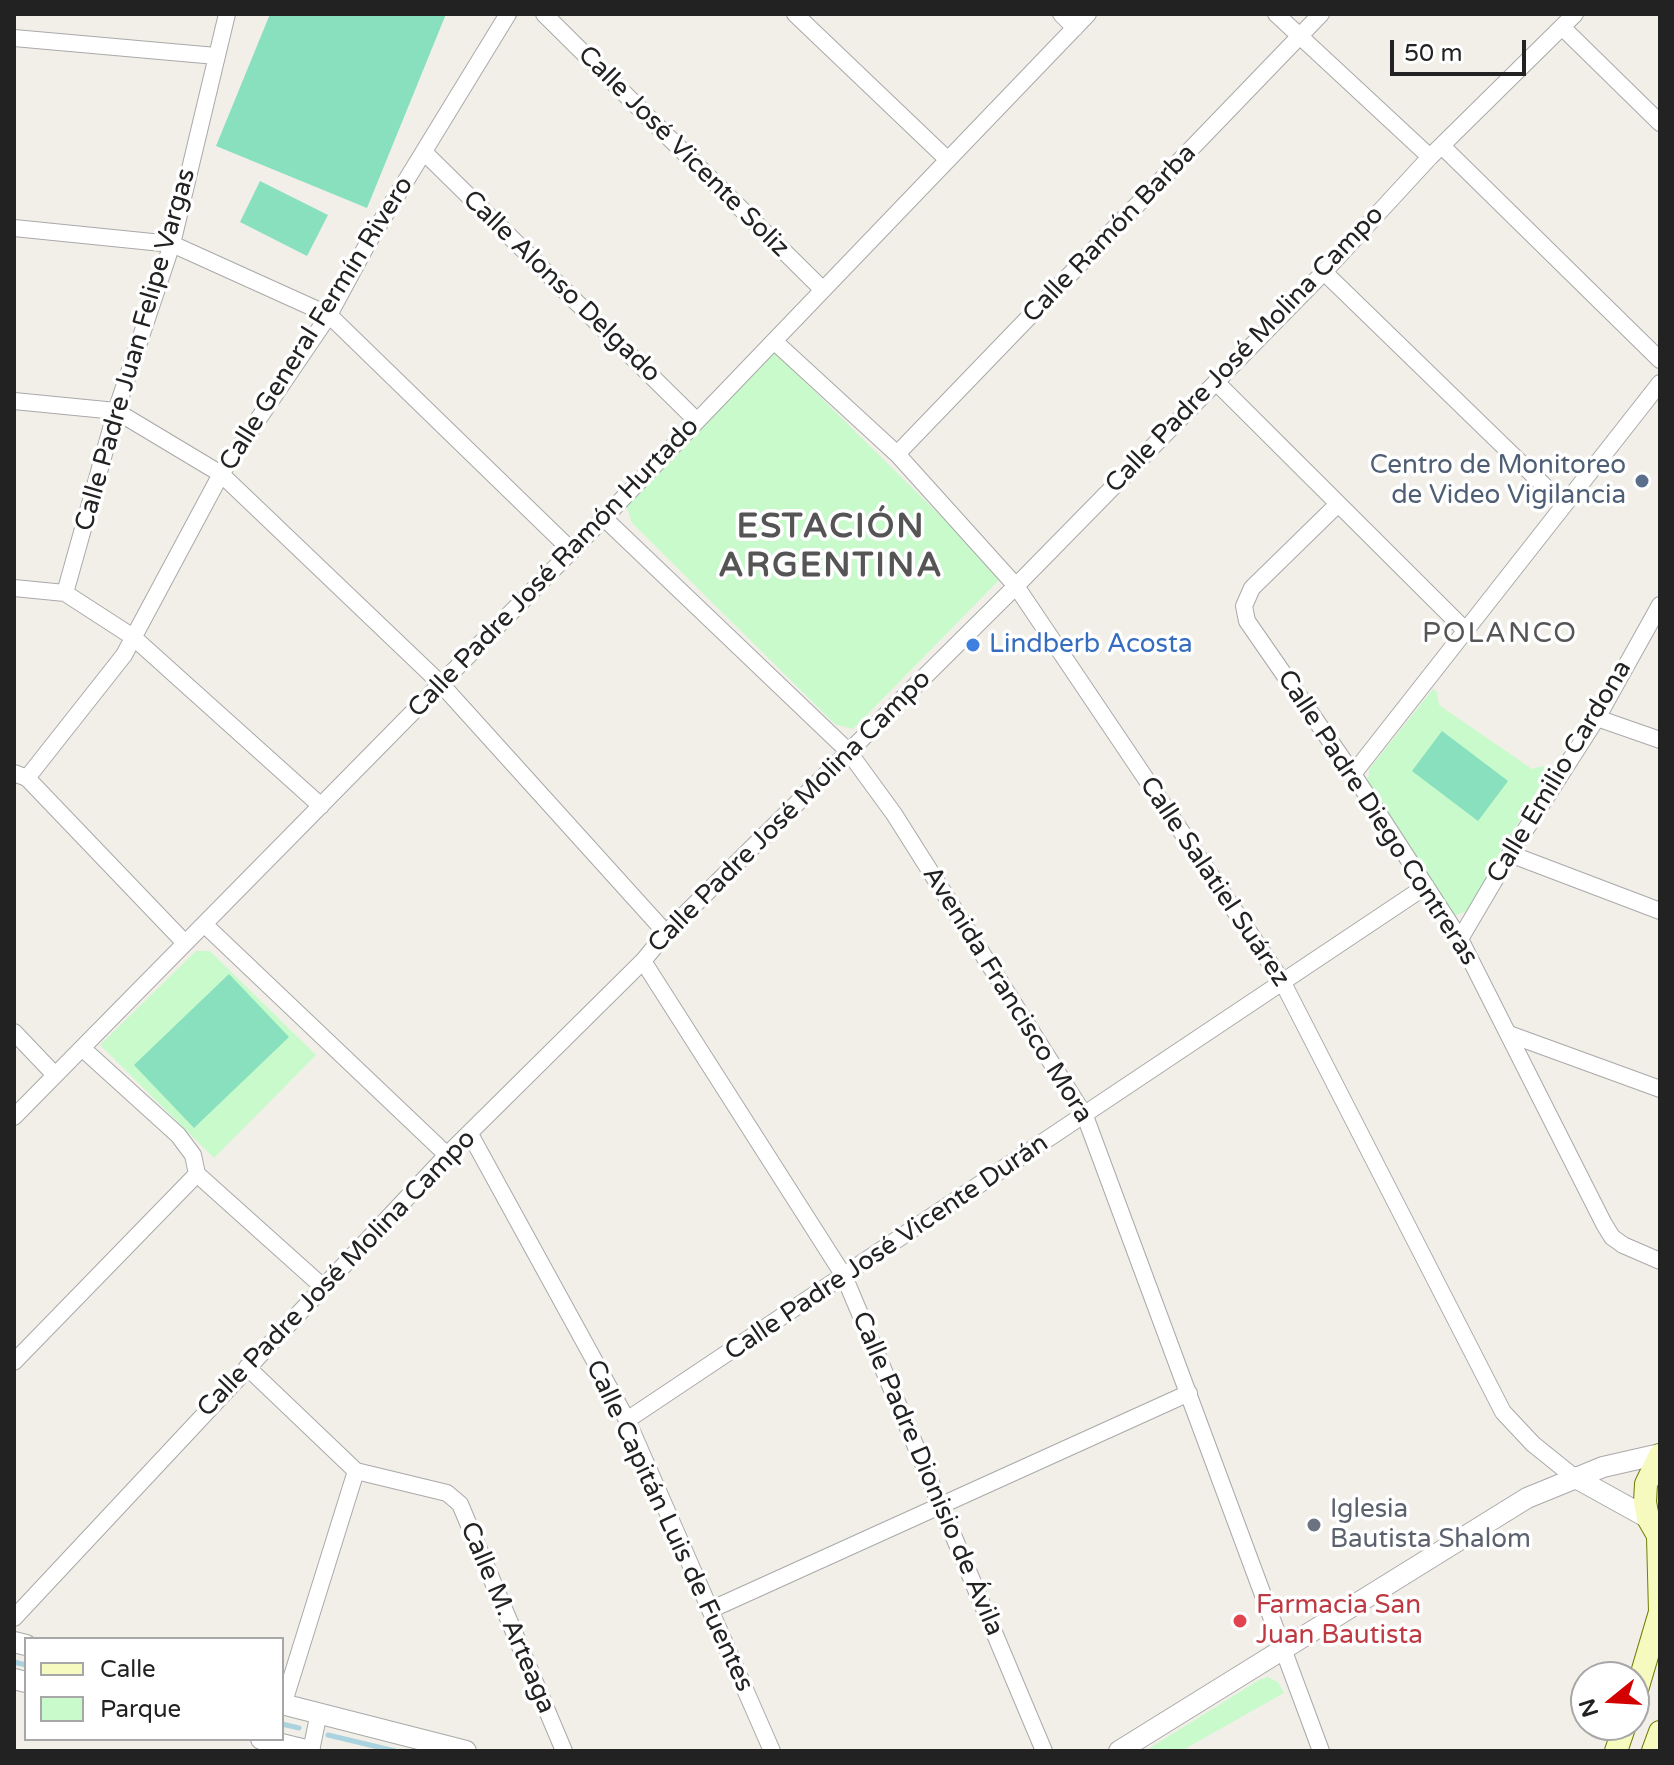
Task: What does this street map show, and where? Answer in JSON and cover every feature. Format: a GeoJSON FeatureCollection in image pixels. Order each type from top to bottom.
{"type":"FeatureCollection","features":[{"type":"Feature","properties":{"kind":"main road"},"geometry":{"type":"LineString","coordinates":[[1646,1661],[1660,1612],[1655,1531],[1645,1502],[1646,1484],[1660,1454]]}},
{"type":"Feature","properties":{"kind":"main road"},"geometry":{"type":"LineString","coordinates":[[1653,1751],[1660,1732]]}},
{"type":"Feature","properties":{"kind":"street","name":"Calle Padre Juan Felipe Vargas"},"geometry":{"type":"LineString","coordinates":[[65,593],[116,411],[172,244],[227,14]]}},
{"type":"Feature","properties":{"kind":"street","name":"Calle General Fermín Rivero"},"geometry":{"type":"LineString","coordinates":[[21,776],[124,655],[221,474],[329,315],[369,241],[508,14]]}},
{"type":"Feature","properties":{"kind":"street","name":"Calle José Vicente Soliz"},"geometry":{"type":"LineString","coordinates":[[544,14],[823,290]]}},
{"type":"Feature","properties":{"kind":"street"},"geometry":{"type":"LineString","coordinates":[[795,14],[948,160]]}},
{"type":"Feature","properties":{"kind":"street"},"geometry":{"type":"LineString","coordinates":[[1061,14],[1075,28]]}},
{"type":"Feature","properties":{"kind":"street","name":"Calle Padre José Ramón Hurtado"},"geometry":{"type":"LineString","coordinates":[[14,1117],[572,551],[1088,14]]}},
{"type":"Feature","properties":{"kind":"street"},"geometry":{"type":"LineString","coordinates":[[1276,14],[1436,152],[1660,360]]}},
{"type":"Feature","properties":{"kind":"street","name":"Calle Ramón Barba"},"geometry":{"type":"LineString","coordinates":[[897,454],[1321,14]]}},
{"type":"Feature","properties":{"kind":"street","name":"Calle Padre José Molina Campo"},"geometry":{"type":"LineString","coordinates":[[14,1618],[447,1155],[1016,586],[1324,272],[1436,152],[1575,14]]}},
{"type":"Feature","properties":{"kind":"street"},"geometry":{"type":"LineString","coordinates":[[1562,27],[1660,123]]}},
{"type":"Feature","properties":{"kind":"street"},"geometry":{"type":"LineString","coordinates":[[14,38],[216,56]]}},
{"type":"Feature","properties":{"kind":"street","name":"Calle Alonso Delgado"},"geometry":{"type":"LineString","coordinates":[[425,153],[697,421]]}},
{"type":"Feature","properties":{"kind":"street"},"geometry":{"type":"LineString","coordinates":[[14,228],[172,244],[329,315],[572,551]]}},
{"type":"Feature","properties":{"kind":"street"},"geometry":{"type":"LineString","coordinates":[[1324,272],[1563,504]]}},
{"type":"Feature","properties":{"kind":"street","name":"Calle Salatiel Suárez"},"geometry":{"type":"LineString","coordinates":[[774,341],[897,454],[1016,586],[1282,981],[1503,1412],[1533,1444],[1574,1477]]}},
{"type":"Feature","properties":{"kind":"street"},"geometry":{"type":"LineString","coordinates":[[1216,382],[1465,630]]}},
{"type":"Feature","properties":{"kind":"street"},"geometry":{"type":"LineString","coordinates":[[1353,774],[1660,383]]}},
{"type":"Feature","properties":{"kind":"street"},"geometry":{"type":"LineString","coordinates":[[14,401],[116,411],[221,474],[441,684],[666,933]]}},
{"type":"Feature","properties":{"kind":"street","name":"Calle Padre Diego Contreras"},"geometry":{"type":"LineString","coordinates":[[1338,504],[1252,588],[1244,606],[1247,621],[1353,774],[1460,939],[1612,1237],[1660,1261]]}},
{"type":"Feature","properties":{"kind":"street","name":"Avenida Francisco Mora"},"geometry":{"type":"LineString","coordinates":[[604,518],[848,751],[894,814],[1085,1116],[1321,1751]]}},
{"type":"Feature","properties":{"kind":"street"},"geometry":{"type":"LineString","coordinates":[[14,588],[65,593],[133,637],[321,806]]}},
{"type":"Feature","properties":{"kind":"street","name":"Calle Emilio Cardona"},"geometry":{"type":"LineString","coordinates":[[1460,939],[1597,718],[1660,605]]}},
{"type":"Feature","properties":{"kind":"street"},"geometry":{"type":"LineString","coordinates":[[1597,718],[1660,740]]}},
{"type":"Feature","properties":{"kind":"street"},"geometry":{"type":"LineString","coordinates":[[21,776],[185,943]]}},
{"type":"Feature","properties":{"kind":"street"},"geometry":{"type":"LineString","coordinates":[[1510,854],[1660,911]]}},
{"type":"Feature","properties":{"kind":"street","name":"Calle Padre José Vicente Durán"},"geometry":{"type":"LineString","coordinates":[[627,1420],[1426,886]]}},
{"type":"Feature","properties":{"kind":"street"},"geometry":{"type":"LineString","coordinates":[[204,924],[447,1155]]}},
{"type":"Feature","properties":{"kind":"street","name":"Calle Padre Dionisio de Ávila"},"geometry":{"type":"LineString","coordinates":[[643,961],[844,1276],[1044,1751]]}},
{"type":"Feature","properties":{"kind":"street"},"geometry":{"type":"LineString","coordinates":[[14,1032],[55,1075]]}},
{"type":"Feature","properties":{"kind":"street"},"geometry":{"type":"LineString","coordinates":[[1509,1034],[1660,1089]]}},
{"type":"Feature","properties":{"kind":"street"},"geometry":{"type":"LineString","coordinates":[[82,1048],[178,1135],[193,1155],[197,1174],[323,1287]]}},
{"type":"Feature","properties":{"kind":"street","name":"Calle Capitán Luis de Fuentes"},"geometry":{"type":"LineString","coordinates":[[470,1134],[627,1420],[772,1751]]}},
{"type":"Feature","properties":{"kind":"street"},"geometry":{"type":"LineString","coordinates":[[14,1362],[197,1174]]}},
{"type":"Feature","properties":{"kind":"street"},"geometry":{"type":"LineString","coordinates":[[247,1367],[356,1471],[284,1701]]}},
{"type":"Feature","properties":{"kind":"street"},"geometry":{"type":"LineString","coordinates":[[710,1610],[1189,1393]]}},
{"type":"Feature","properties":{"kind":"street"},"geometry":{"type":"LineString","coordinates":[[1119,1751],[1527,1498],[1574,1477],[1660,1454]]}},
{"type":"Feature","properties":{"kind":"street","name":"Calle M. Arteaga"},"geometry":{"type":"LineString","coordinates":[[356,1471],[447,1493],[460,1504],[564,1751]]}},
{"type":"Feature","properties":{"kind":"street"},"geometry":{"type":"LineString","coordinates":[[1574,1477],[1655,1531]]}},
{"type":"Feature","properties":{"kind":"street"},"geometry":{"type":"LineString","coordinates":[[284,1704],[466,1751]]}},
{"type":"Feature","properties":{"kind":"street"},"geometry":{"type":"LineString","coordinates":[[269,1741],[311,1751],[319,1712]]}},
{"type":"Feature","properties":{"kind":"green space"},"geometry":{"type":"Polygon","coordinates":[[[270,14],[446,14],[367,208],[216,146],[270,14]]]}},
{"type":"Feature","properties":{"kind":"green space"},"geometry":{"type":"Polygon","coordinates":[[[260,181],[328,215],[307,256],[240,222],[260,181]]]}},
{"type":"Feature","properties":{"kind":"green space"},"geometry":{"type":"Polygon","coordinates":[[[775,352],[1002,577],[853,729],[835,724],[632,523],[626,504],[775,352]]]}},
{"type":"Feature","properties":{"kind":"green space"},"geometry":{"type":"Polygon","coordinates":[[[1433,689],[1437,692],[1439,705],[1532,769],[1543,766],[1549,770],[1467,911],[1456,915],[1450,913],[1367,785],[1370,768],[1433,689]]]}},
{"type":"Feature","properties":{"kind":"green space"},"geometry":{"type":"Polygon","coordinates":[[[1442,731],[1508,781],[1478,821],[1412,771],[1442,731]]]}},
{"type":"Feature","properties":{"kind":"green space"},"geometry":{"type":"Polygon","coordinates":[[[196,951],[210,951],[316,1055],[214,1158],[100,1045],[196,951]]]}},
{"type":"Feature","properties":{"kind":"green space"},"geometry":{"type":"Polygon","coordinates":[[[229,974],[289,1037],[194,1128],[134,1065],[229,974]]]}},
{"type":"Feature","properties":{"kind":"green space"},"geometry":{"type":"Polygon","coordinates":[[[1268,1677],[1278,1682],[1284,1693],[1181,1751],[1145,1751],[1259,1680],[1268,1677]]]}},
{"type":"Feature","properties":{"kind":"waterway"},"geometry":{"type":"LineString","coordinates":[[14,1662],[24,1664]]}},
{"type":"Feature","properties":{"kind":"waterway"},"geometry":{"type":"LineString","coordinates":[[284,1724],[299,1728]]}},
{"type":"Feature","properties":{"kind":"waterway"},"geometry":{"type":"LineString","coordinates":[[328,1735],[395,1751]]}},
{"type":"Feature","properties":{"kind":"place","name":"Centro de Monitoreo de Video Vigilancia"},"geometry":{"type":"Point","coordinates":[1642,481]}},
{"type":"Feature","properties":{"kind":"place","name":"Lindberb Acosta"},"geometry":{"type":"Point","coordinates":[973,645]}},
{"type":"Feature","properties":{"kind":"place","name":"Iglesia Bautista Shalom"},"geometry":{"type":"Point","coordinates":[1314,1525]}},
{"type":"Feature","properties":{"kind":"place","name":"Farmacia San Juan Bautista"},"geometry":{"type":"Point","coordinates":[1240,1621]}},
{"type":"Feature","properties":{"kind":"district","name":"ESTACIÓN ARGENTINA"},"geometry":{"type":"Point","coordinates":[831,548]}},
{"type":"Feature","properties":{"kind":"district","name":"POLANCO"},"geometry":{"type":"Point","coordinates":[1500,635]}}]}
